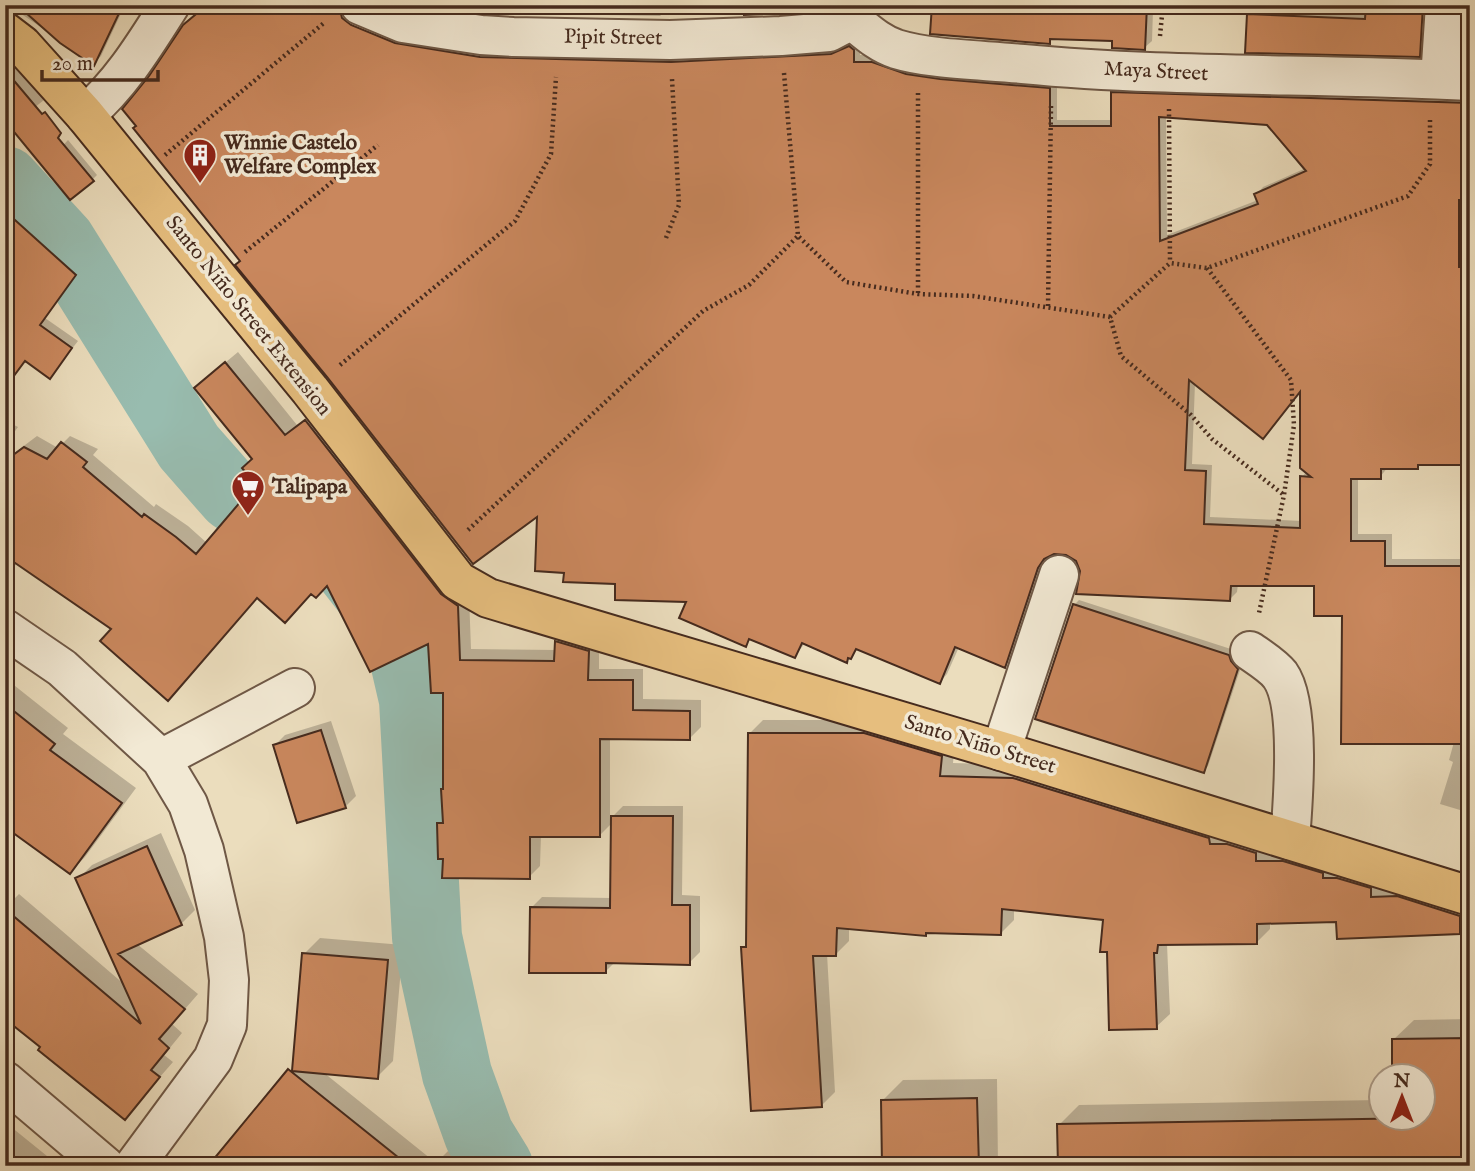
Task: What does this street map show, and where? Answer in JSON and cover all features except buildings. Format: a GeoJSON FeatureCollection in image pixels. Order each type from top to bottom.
{"type":"FeatureCollection","features":[{"type":"Feature","properties":{"kind":"main road","name":"Santo Niño Street Extension"},"geometry":{"type":"LineString","coordinates":[[5,32],[22,45],[85,115],[310,390],[458,580],[488,598]]}},
{"type":"Feature","properties":{"kind":"main road","name":"Santo Niño Street"},"geometry":{"type":"LineString","coordinates":[[488,598],[1001,751],[1470,896]]}},
{"type":"Feature","properties":{"kind":"street"},"geometry":{"type":"LineString","coordinates":[[85,115],[108,95],[132,66],[170,5]]}},
{"type":"Feature","properties":{"kind":"street"},"geometry":{"type":"LineString","coordinates":[[1445,5],[1455,80]]}},
{"type":"Feature","properties":{"kind":"street","name":"Pipit Street"},"geometry":{"type":"LineString","coordinates":[[347,10],[403,23],[481,35],[670,40],[830,33],[852,12]]}},
{"type":"Feature","properties":{"kind":"street","name":"Maya Street"},"geometry":{"type":"LineString","coordinates":[[852,12],[876,40],[918,54],[1169,74],[1455,80]]}},
{"type":"Feature","properties":{"kind":"street"},"geometry":{"type":"LineString","coordinates":[[1001,751],[1059,575]]}},
{"type":"Feature","properties":{"kind":"street"},"geometry":{"type":"LineString","coordinates":[[5,629],[62,668],[161,759],[188,804],[204,850],[224,937],[229,980],[227,1025],[213,1059],[134,1166]]}},
{"type":"Feature","properties":{"kind":"street"},"geometry":{"type":"LineString","coordinates":[[1251,651],[1279,673],[1292,703],[1293,799],[1290,840]]}},
{"type":"Feature","properties":{"kind":"street"},"geometry":{"type":"LineString","coordinates":[[161,759],[295,688]]}},
{"type":"Feature","properties":{"kind":"street"},"geometry":{"type":"LineString","coordinates":[[5,1081],[105,1166]]}},
{"type":"Feature","properties":{"kind":"path"},"geometry":{"type":"LineString","coordinates":[[137,179],[347,10]]}},
{"type":"Feature","properties":{"kind":"path"},"geometry":{"type":"LineString","coordinates":[[781,36],[798,236],[846,282],[918,294],[972,296],[1048,306],[1110,317]]}},
{"type":"Feature","properties":{"kind":"path"},"geometry":{"type":"LineString","coordinates":[[310,390],[515,220],[551,154],[558,38]]}},
{"type":"Feature","properties":{"kind":"path"},"geometry":{"type":"LineString","coordinates":[[666,238],[679,205],[670,40]]}},
{"type":"Feature","properties":{"kind":"path"},"geometry":{"type":"LineString","coordinates":[[918,54],[918,294]]}},
{"type":"Feature","properties":{"kind":"path"},"geometry":{"type":"LineString","coordinates":[[1048,306],[1051,66]]}},
{"type":"Feature","properties":{"kind":"path"},"geometry":{"type":"LineString","coordinates":[[1169,74],[1170,264]]}},
{"type":"Feature","properties":{"kind":"path"},"geometry":{"type":"LineString","coordinates":[[1110,317],[1170,264],[1207,268],[1408,196],[1430,164],[1430,102],[1455,80]]}},
{"type":"Feature","properties":{"kind":"path"},"geometry":{"type":"LineString","coordinates":[[216,275],[378,145]]}},
{"type":"Feature","properties":{"kind":"path"},"geometry":{"type":"LineString","coordinates":[[439,557],[703,311],[749,285],[798,236]]}},
{"type":"Feature","properties":{"kind":"path"},"geometry":{"type":"LineString","coordinates":[[1207,268],[1291,380],[1294,425],[1284,495],[1251,651]]}},
{"type":"Feature","properties":{"kind":"path"},"geometry":{"type":"LineString","coordinates":[[1110,317],[1121,356],[1191,415],[1212,439],[1284,495]]}},
{"type":"Feature","properties":{"kind":"waterway"},"geometry":{"type":"LineString","coordinates":[[5,181],[61,242],[189,447],[232,496],[263,517],[288,530],[316,538],[338,554],[377,604],[402,648],[414,700],[427,937],[457,1074],[479,1135],[498,1166]]}},
{"type":"Feature","properties":{"kind":"place","name":"Winnie Castelo Welfare Complex"},"geometry":{"type":"Point","coordinates":[200,185]}},
{"type":"Feature","properties":{"kind":"place","name":"Talipapa"},"geometry":{"type":"Point","coordinates":[248,517]}}]}
